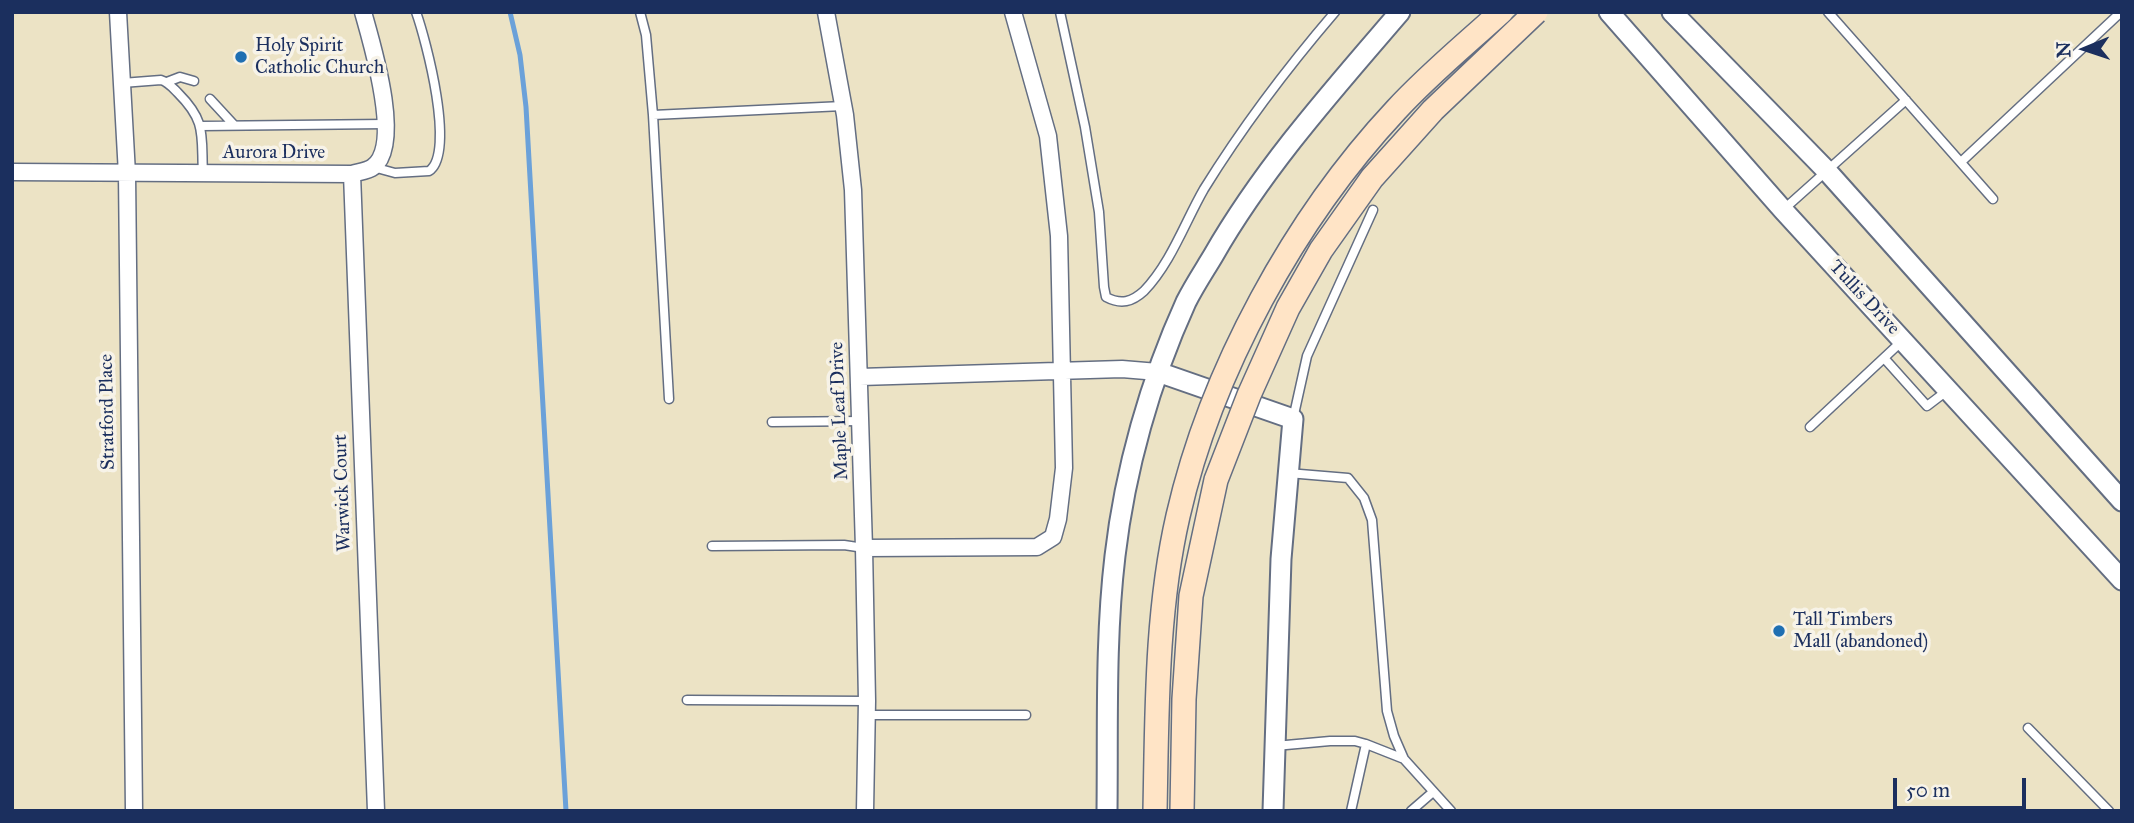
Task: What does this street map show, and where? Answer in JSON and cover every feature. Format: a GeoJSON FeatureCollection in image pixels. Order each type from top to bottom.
{"type":"FeatureCollection","features":[{"type":"Feature","properties":{"kind":"main road"},"geometry":{"type":"LineString","coordinates":[[1155,811],[1157,698],[1165,592],[1193,457],[1215,400],[1246,331],[1293,244],[1344,171],[1397,109],[1500,12]]}},
{"type":"Feature","properties":{"kind":"main road"},"geometry":{"type":"LineString","coordinates":[[1182,811],[1184,699],[1191,596],[1216,480],[1254,383],[1294,296],[1321,250],[1372,178],[1433,110],[1536,12]]}},
{"type":"Feature","properties":{"kind":"street","name":"Stratford Place"},"geometry":{"type":"LineString","coordinates":[[118,12],[127,174],[134,811]]}},
{"type":"Feature","properties":{"kind":"street"},"geometry":{"type":"LineString","coordinates":[[363,12],[379,75],[386,124],[385,148],[373,167]]}},
{"type":"Feature","properties":{"kind":"street","name":"Maple Leaf Drive"},"geometry":{"type":"LineString","coordinates":[[826,12],[843,106],[853,190],[864,548],[867,708],[865,811]]}},
{"type":"Feature","properties":{"kind":"street"},"geometry":{"type":"LineString","coordinates":[[864,548],[1037,547],[1053,537],[1064,468],[1059,236],[1048,136],[1013,12]]}},
{"type":"Feature","properties":{"kind":"street"},"geometry":{"type":"LineString","coordinates":[[1107,811],[1110,624],[1115,558],[1125,487],[1158,372],[1187,300],[1235,217],[1289,143],[1399,12]]}},
{"type":"Feature","properties":{"kind":"street","name":"Tullis Drive"},"geometry":{"type":"LineString","coordinates":[[1609,12],[1783,209],[2122,580]]}},
{"type":"Feature","properties":{"kind":"street"},"geometry":{"type":"LineString","coordinates":[[1672,12],[1826,170],[2122,500]]}},
{"type":"Feature","properties":{"kind":"street","name":"Aurora Drive"},"geometry":{"type":"LineString","coordinates":[[12,172],[352,174],[373,167]]}},
{"type":"Feature","properties":{"kind":"street","name":"Warwick Court"},"geometry":{"type":"LineString","coordinates":[[352,174],[376,811]]}},
{"type":"Feature","properties":{"kind":"street"},"geometry":{"type":"LineString","coordinates":[[860,377],[1122,369],[1158,372],[1293,419],[1281,559],[1273,811]]}},
{"type":"Feature","properties":{"kind":"lane"},"geometry":{"type":"LineString","coordinates":[[373,167],[396,173],[429,171],[437,163],[440,143],[436,94],[416,12]]}},
{"type":"Feature","properties":{"kind":"lane"},"geometry":{"type":"LineString","coordinates":[[640,12],[646,35],[653,115],[669,399]]}},
{"type":"Feature","properties":{"kind":"lane"},"geometry":{"type":"LineString","coordinates":[[1060,12],[1085,127],[1099,212],[1104,287],[1107,297],[1117,303],[1132,301],[1146,289],[1162,266],[1204,190],[1260,104],[1335,12]]}},
{"type":"Feature","properties":{"kind":"lane"},"geometry":{"type":"LineString","coordinates":[[1828,12],[1993,199]]}},
{"type":"Feature","properties":{"kind":"lane"},"geometry":{"type":"LineString","coordinates":[[1961,162],[2121,12]]}},
{"type":"Feature","properties":{"kind":"lane"},"geometry":{"type":"LineString","coordinates":[[167,82],[180,77],[194,81]]}},
{"type":"Feature","properties":{"kind":"lane"},"geometry":{"type":"LineString","coordinates":[[122,83],[160,80],[167,82],[197,113],[201,126],[203,174]]}},
{"type":"Feature","properties":{"kind":"lane"},"geometry":{"type":"LineString","coordinates":[[210,99],[234,125]]}},
{"type":"Feature","properties":{"kind":"lane"},"geometry":{"type":"LineString","coordinates":[[1783,209],[1906,100]]}},
{"type":"Feature","properties":{"kind":"lane"},"geometry":{"type":"LineString","coordinates":[[653,115],[843,106]]}},
{"type":"Feature","properties":{"kind":"lane"},"geometry":{"type":"LineString","coordinates":[[201,126],[386,124]]}},
{"type":"Feature","properties":{"kind":"lane"},"geometry":{"type":"LineString","coordinates":[[1293,419],[1307,356],[1373,210]]}},
{"type":"Feature","properties":{"kind":"lane"},"geometry":{"type":"LineString","coordinates":[[1810,427],[1903,340]]}},
{"type":"Feature","properties":{"kind":"lane"},"geometry":{"type":"LineString","coordinates":[[1884,358],[1927,406],[1948,390]]}},
{"type":"Feature","properties":{"kind":"lane"},"geometry":{"type":"LineString","coordinates":[[772,422],[861,421]]}},
{"type":"Feature","properties":{"kind":"lane"},"geometry":{"type":"LineString","coordinates":[[1288,473],[1348,478],[1364,498],[1371,520],[1387,711],[1404,760],[1451,811]]}},
{"type":"Feature","properties":{"kind":"lane"},"geometry":{"type":"LineString","coordinates":[[712,545],[845,545],[864,548]]}},
{"type":"Feature","properties":{"kind":"lane"},"geometry":{"type":"LineString","coordinates":[[687,700],[1026,715]]}},
{"type":"Feature","properties":{"kind":"lane"},"geometry":{"type":"LineString","coordinates":[[2028,728],[2109,811]]}},
{"type":"Feature","properties":{"kind":"lane"},"geometry":{"type":"LineString","coordinates":[[1275,746],[1355,741],[1404,760]]}},
{"type":"Feature","properties":{"kind":"lane"},"geometry":{"type":"LineString","coordinates":[[1352,811],[1366,744]]}},
{"type":"Feature","properties":{"kind":"lane"},"geometry":{"type":"LineString","coordinates":[[1411,811],[1433,792]]}},
{"type":"Feature","properties":{"kind":"waterway"},"geometry":{"type":"LineString","coordinates":[[510,12],[520,55],[526,107],[566,811]]}},
{"type":"Feature","properties":{"kind":"place","name":"Holy Spirit Catholic Church"},"geometry":{"type":"Point","coordinates":[241,57]}},
{"type":"Feature","properties":{"kind":"place","name":"Tall Timbers Mall (abandoned)"},"geometry":{"type":"Point","coordinates":[1779,631]}}]}
